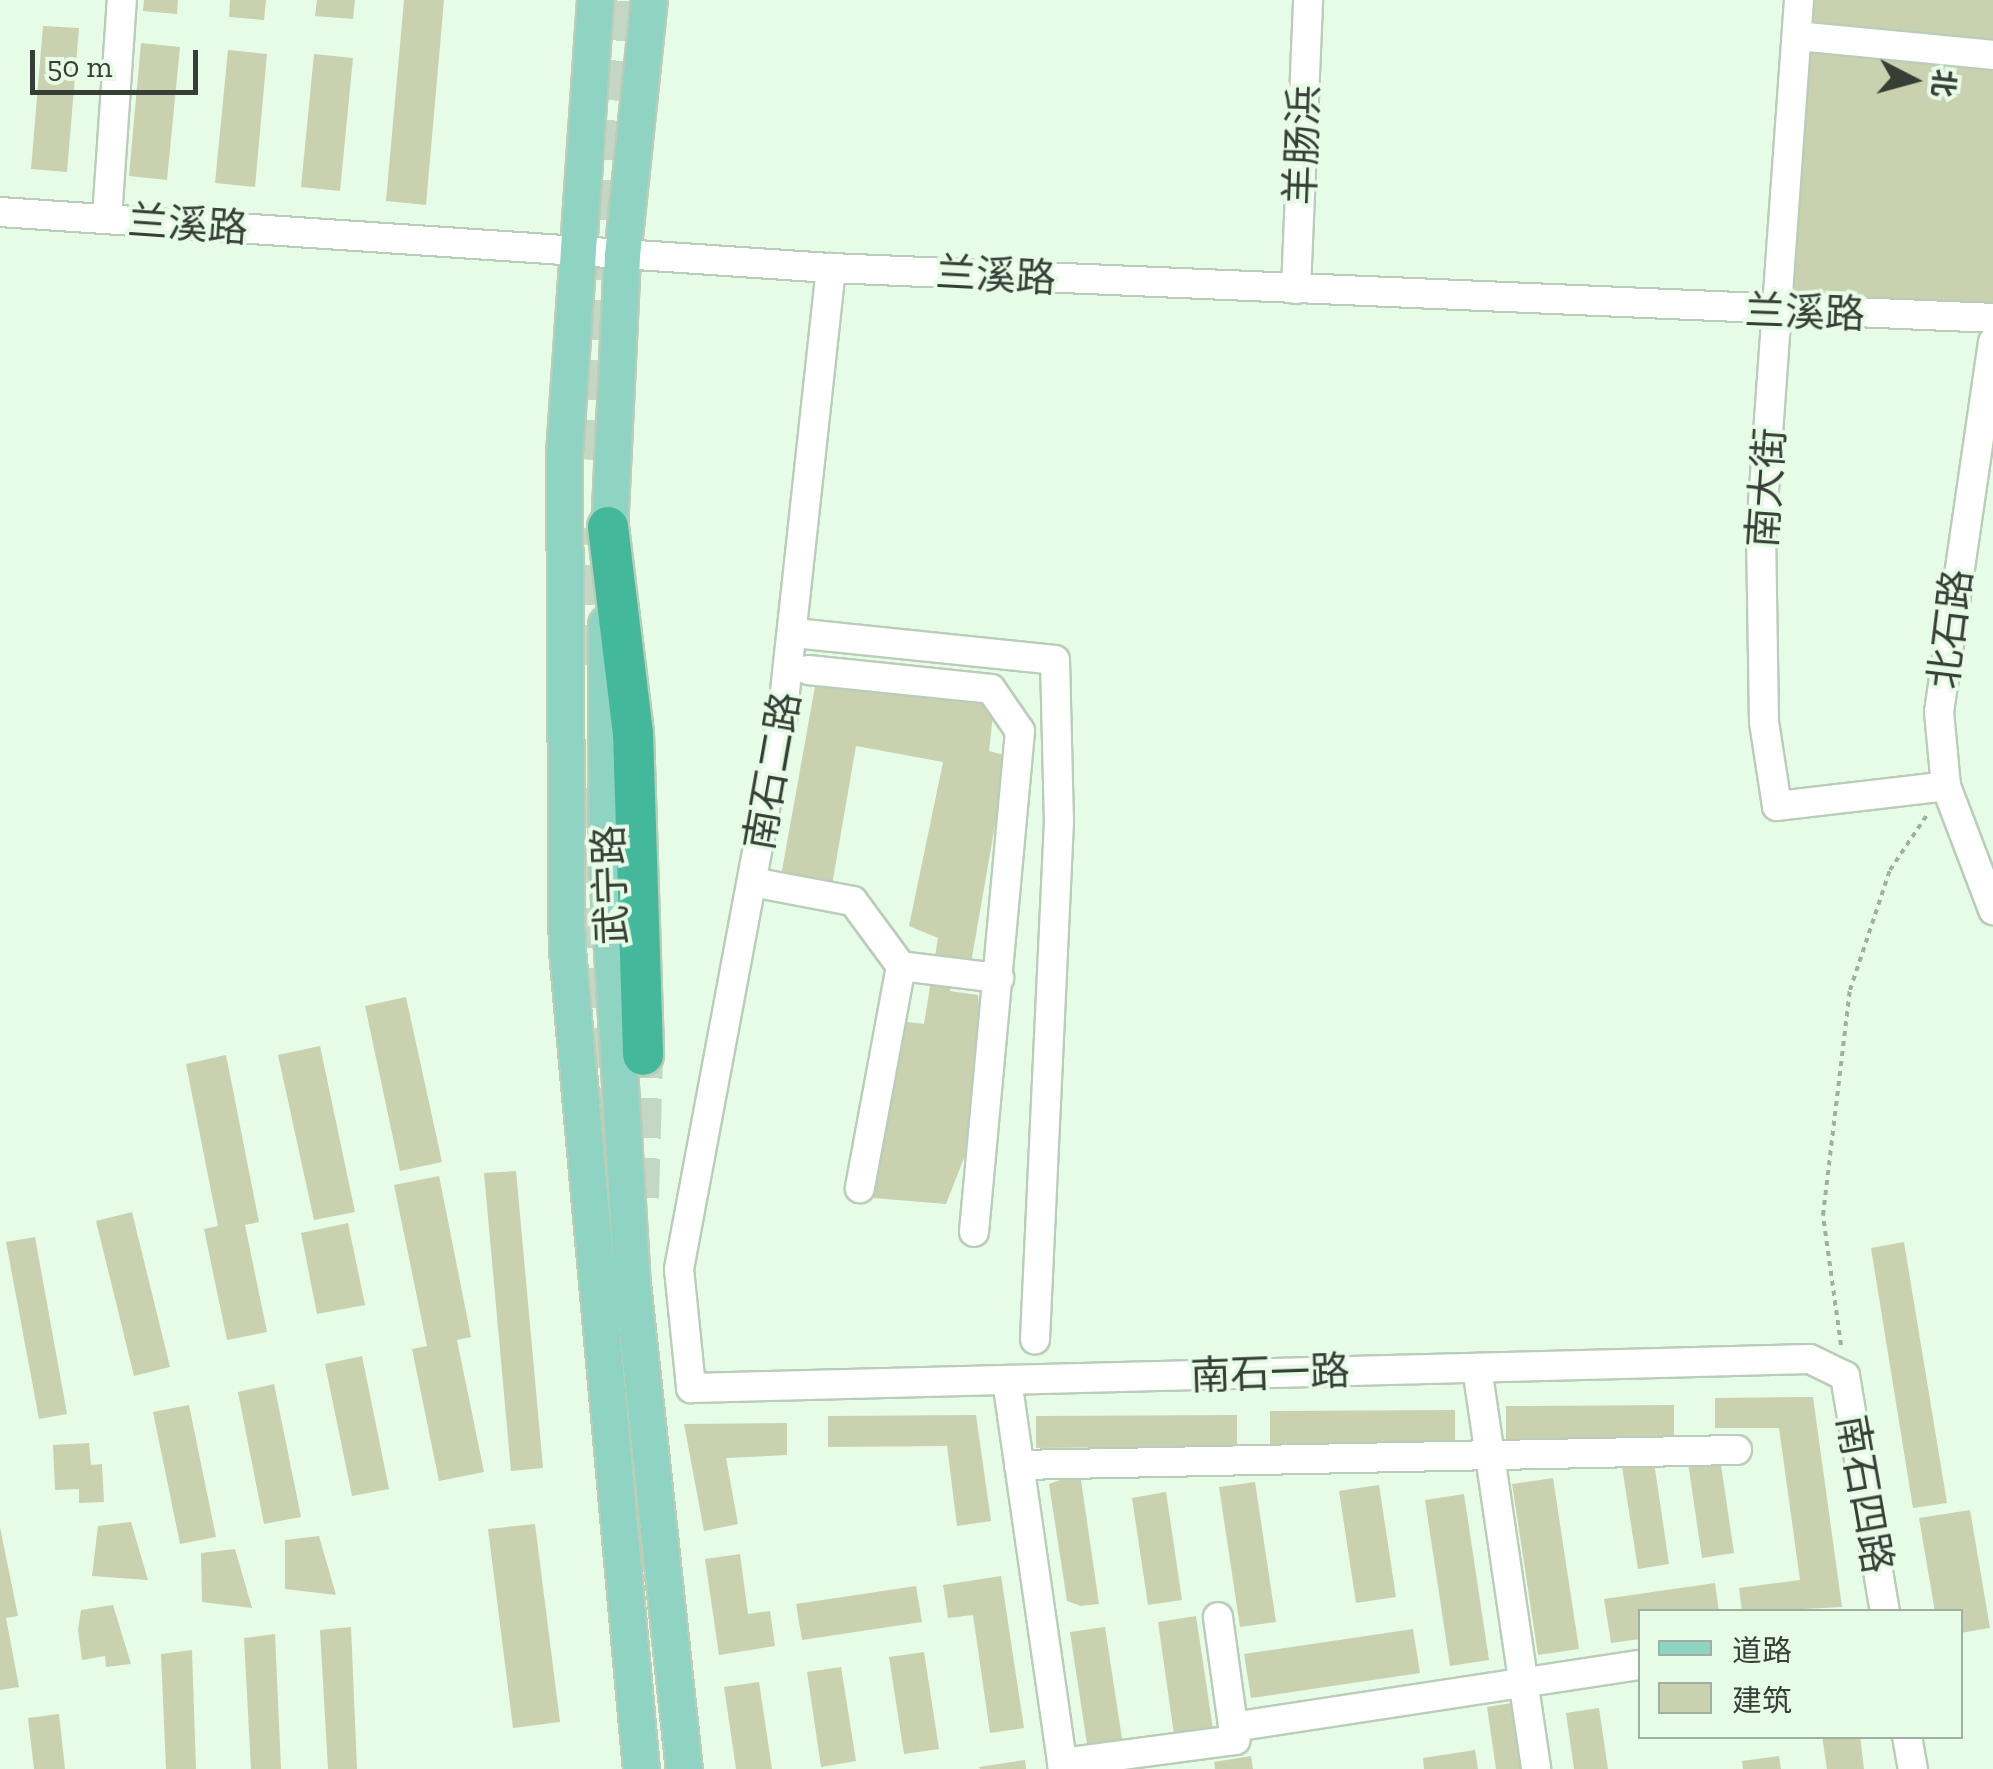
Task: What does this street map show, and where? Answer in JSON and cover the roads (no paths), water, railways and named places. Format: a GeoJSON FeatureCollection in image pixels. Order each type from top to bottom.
{"type":"FeatureCollection","features":[{"type":"Feature","properties":{"kind":"highway"},"geometry":{"type":"LineString","coordinates":[[608,527],[634,733],[643,1055]]}},
{"type":"Feature","properties":{"kind":"main road","name":"武宁路"},"geometry":{"type":"LineString","coordinates":[[595,0],[573,253],[564,452],[567,950],[641,1769]]}},
{"type":"Feature","properties":{"kind":"main road","name":"武宁路"},"geometry":{"type":"LineString","coordinates":[[650,0],[622,256],[608,527],[608,866],[622,1139],[684,1769]]}},
{"type":"Feature","properties":{"kind":"street"},"geometry":{"type":"LineString","coordinates":[[107,218],[122,0]]}},
{"type":"Feature","properties":{"kind":"street","name":"羊肠浜"},"geometry":{"type":"LineString","coordinates":[[1296,289],[1308,0]]}},
{"type":"Feature","properties":{"kind":"street","name":"南大街"},"geometry":{"type":"LineString","coordinates":[[1799,0],[1760,622],[1777,806],[1946,786]]}},
{"type":"Feature","properties":{"kind":"street"},"geometry":{"type":"LineString","coordinates":[[1796,36],[1993,55]]}},
{"type":"Feature","properties":{"kind":"street","name":"兰溪路"},"geometry":{"type":"LineString","coordinates":[[0,212],[831,268],[1993,318]]}},
{"type":"Feature","properties":{"kind":"street","name":"南石二路"},"geometry":{"type":"LineString","coordinates":[[690,1388],[679,1269],[752,882],[794,632],[831,268]]}},
{"type":"Feature","properties":{"kind":"street","name":"北石路"},"geometry":{"type":"LineString","coordinates":[[1993,342],[1947,631],[1939,712],[1946,786],[1993,910]]}},
{"type":"Feature","properties":{"kind":"street"},"geometry":{"type":"LineString","coordinates":[[794,632],[1055,660],[1058,821],[1035,1339]]}},
{"type":"Feature","properties":{"kind":"street"},"geometry":{"type":"LineString","coordinates":[[808,670],[991,689],[1020,730],[974,1232]]}},
{"type":"Feature","properties":{"kind":"street"},"geometry":{"type":"LineString","coordinates":[[752,882],[853,901],[901,966],[999,978]]}},
{"type":"Feature","properties":{"kind":"street"},"geometry":{"type":"LineString","coordinates":[[860,1188],[901,966]]}},
{"type":"Feature","properties":{"kind":"street","name":"南石一路"},"geometry":{"type":"LineString","coordinates":[[690,1388],[1810,1359],[1845,1376]]}},
{"type":"Feature","properties":{"kind":"street"},"geometry":{"type":"LineString","coordinates":[[1477,1368],[1536,1769]]}},
{"type":"Feature","properties":{"kind":"street","name":"南石四路"},"geometry":{"type":"LineString","coordinates":[[1845,1376],[1884,1609]]}},
{"type":"Feature","properties":{"kind":"street"},"geometry":{"type":"LineString","coordinates":[[1007,1380],[1063,1766],[1235,1740],[1218,1617]]}},
{"type":"Feature","properties":{"kind":"street"},"geometry":{"type":"LineString","coordinates":[[1020,1465],[1737,1450]]}},
{"type":"Feature","properties":{"kind":"street"},"geometry":{"type":"LineString","coordinates":[[1234,1727],[1638,1665]]}},
{"type":"Feature","properties":{"kind":"street"},"geometry":{"type":"LineString","coordinates":[[1908,1739],[1913,1769]]}},
{"type":"Feature","properties":{"kind":"tunnel"},"geometry":{"type":"LineString","coordinates":[[596,460],[618,0]]}},
{"type":"Feature","properties":{"kind":"tunnel"},"geometry":{"type":"LineString","coordinates":[[593,665],[595,528]]}},
{"type":"Feature","properties":{"kind":"tunnel"},"geometry":{"type":"LineString","coordinates":[[590,788],[609,1240]]}},
{"type":"Feature","properties":{"kind":"tunnel"},"geometry":{"type":"LineString","coordinates":[[639,1198],[643,1055]]}}]}
